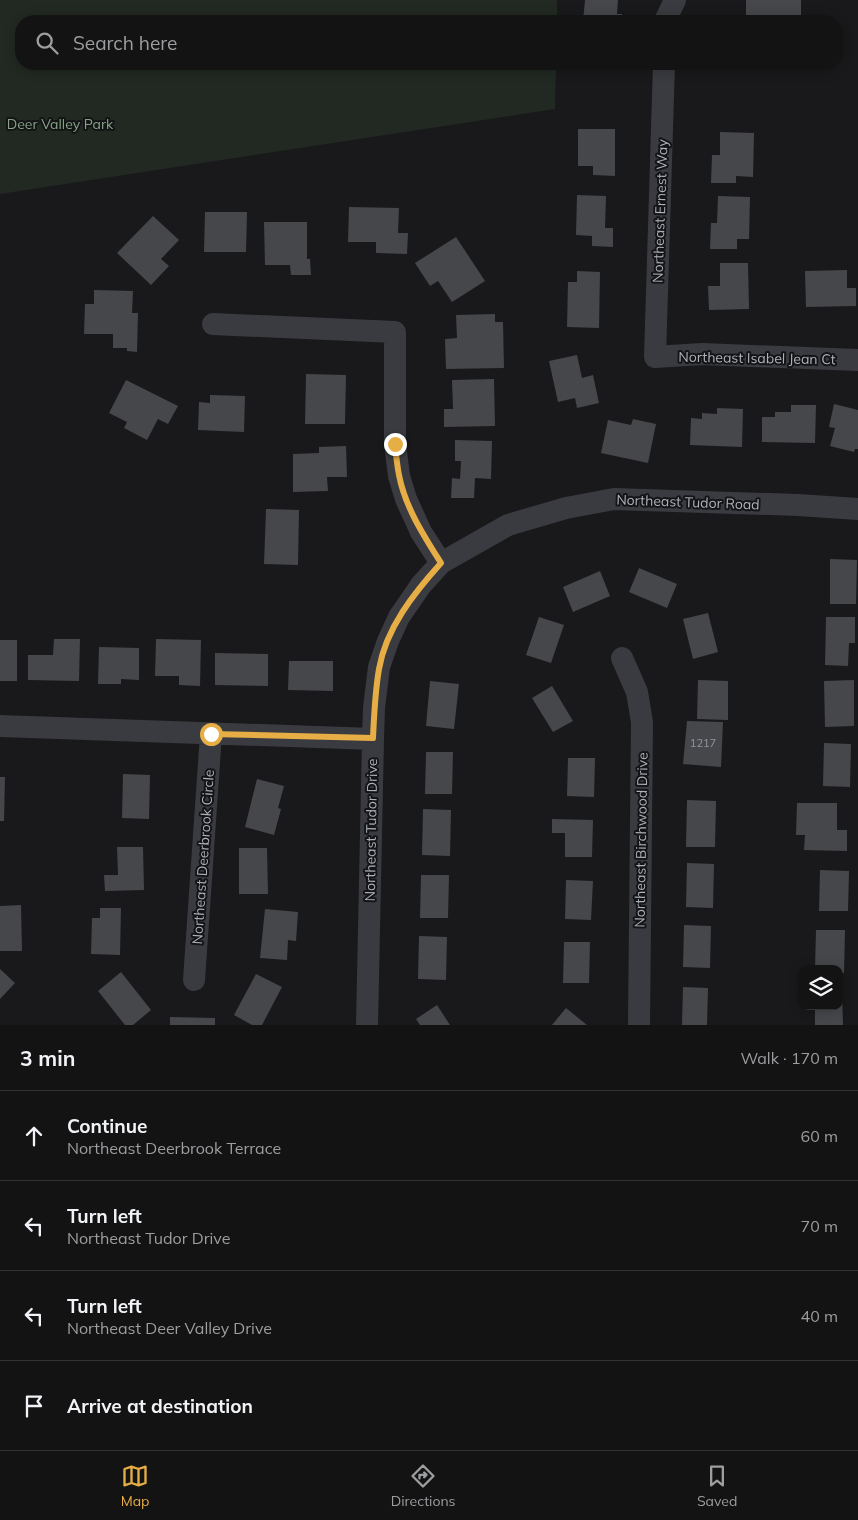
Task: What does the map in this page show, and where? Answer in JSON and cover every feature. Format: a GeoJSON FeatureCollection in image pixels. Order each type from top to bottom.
{"type":"FeatureCollection","features":[{"type":"Feature","properties":{"kind":"street"},"geometry":{"type":"LineString","coordinates":[[668,15],[675,0]]}},
{"type":"Feature","properties":{"kind":"street","name":"Northeast Ernest Way"},"geometry":{"type":"LineString","coordinates":[[655,357],[664,70]]}},
{"type":"Feature","properties":{"kind":"street"},"geometry":{"type":"LineString","coordinates":[[213,324],[395,332],[395,444],[399,476],[406,499],[421,532],[441,563]]}},
{"type":"Feature","properties":{"kind":"street","name":"Northeast Isabel Jean Ct"},"geometry":{"type":"LineString","coordinates":[[655,357],[702,354],[858,360]]}},
{"type":"Feature","properties":{"kind":"street","name":"Northeast Tudor Road"},"geometry":{"type":"LineString","coordinates":[[441,563],[508,525],[566,508],[614,499],[798,505],[858,509]]}},
{"type":"Feature","properties":{"kind":"street","name":"Northeast Tudor Drive"},"geometry":{"type":"LineString","coordinates":[[366,1025],[374,708],[379,667],[398,617],[421,584],[441,563]]}},
{"type":"Feature","properties":{"kind":"street","name":"Northeast Birchwood Drive"},"geometry":{"type":"LineString","coordinates":[[622,658],[637,692],[642,722],[639,1025]]}},
{"type":"Feature","properties":{"kind":"street"},"geometry":{"type":"LineString","coordinates":[[0,726],[373,738]]}},
{"type":"Feature","properties":{"kind":"street","name":"Northeast Deerbrook Circle"},"geometry":{"type":"LineString","coordinates":[[194,980],[211,734]]}},
{"type":"Feature","properties":{"kind":"green space","name":"Deer Valley Park"},"geometry":{"type":"Polygon","coordinates":[[[0,0],[557,0],[557,15],[15,15],[15,70],[556,70],[555,109],[0,194],[0,0]]]}},
{"type":"Feature","properties":{"kind":"building"},"geometry":{"type":"Polygon","coordinates":[[[585,0],[618,0],[617,14],[622,14],[622,15],[584,15],[585,0]]]}},
{"type":"Feature","properties":{"kind":"building"},"geometry":{"type":"Polygon","coordinates":[[[746,0],[801,0],[801,15],[746,15],[746,0]]]}},
{"type":"Feature","properties":{"kind":"building"},"geometry":{"type":"Polygon","coordinates":[[[578,129],[615,129],[615,176],[593,175],[593,166],[578,166],[578,129]]]}},
{"type":"Feature","properties":{"kind":"building"},"geometry":{"type":"Polygon","coordinates":[[[720,132],[754,133],[753,177],[736,176],[736,183],[711,183],[712,155],[720,155],[720,132]]]}},
{"type":"Feature","properties":{"kind":"building"},"geometry":{"type":"Polygon","coordinates":[[[577,195],[606,196],[605,228],[613,228],[613,247],[592,246],[592,236],[576,235],[577,195]]]}},
{"type":"Feature","properties":{"kind":"building"},"geometry":{"type":"Polygon","coordinates":[[[718,196],[750,197],[749,239],[737,239],[737,249],[710,249],[711,223],[717,223],[718,196]]]}},
{"type":"Feature","properties":{"kind":"building"},"geometry":{"type":"Polygon","coordinates":[[[349,207],[399,208],[398,233],[408,233],[407,254],[376,253],[376,242],[348,242],[349,207]]]}},
{"type":"Feature","properties":{"kind":"building"},"geometry":{"type":"Polygon","coordinates":[[[205,212],[247,212],[246,252],[204,252],[205,212]]]}},
{"type":"Feature","properties":{"kind":"building"},"geometry":{"type":"Polygon","coordinates":[[[153,216],[179,240],[161,259],[169,266],[151,285],[117,253],[153,216]]]}},
{"type":"Feature","properties":{"kind":"building"},"geometry":{"type":"Polygon","coordinates":[[[264,222],[307,222],[307,259],[310,259],[311,275],[291,275],[290,265],[265,265],[264,222]]]}},
{"type":"Feature","properties":{"kind":"building"},"geometry":{"type":"Polygon","coordinates":[[[456,237],[485,281],[452,302],[438,281],[430,286],[415,263],[456,237]]]}},
{"type":"Feature","properties":{"kind":"building"},"geometry":{"type":"Polygon","coordinates":[[[720,263],[748,263],[749,309],[709,310],[708,286],[720,286],[720,263]]]}},
{"type":"Feature","properties":{"kind":"building"},"geometry":{"type":"Polygon","coordinates":[[[847,270],[847,288],[856,288],[856,306],[806,307],[805,271],[847,270]]]}},
{"type":"Feature","properties":{"kind":"building"},"geometry":{"type":"Polygon","coordinates":[[[577,271],[600,272],[599,328],[567,327],[568,282],[577,282],[577,271]]]}},
{"type":"Feature","properties":{"kind":"building"},"geometry":{"type":"Polygon","coordinates":[[[94,290],[133,291],[132,313],[138,313],[137,352],[127,351],[127,348],[113,348],[113,334],[84,334],[85,304],[94,304],[94,290]]]}},
{"type":"Feature","properties":{"kind":"building"},"geometry":{"type":"Polygon","coordinates":[[[495,314],[495,322],[503,322],[504,368],[446,369],[445,339],[457,338],[456,315],[495,314]]]}},
{"type":"Feature","properties":{"kind":"building"},"geometry":{"type":"Polygon","coordinates":[[[577,355],[582,378],[593,375],[599,403],[577,408],[575,398],[558,402],[549,361],[577,355]]]}},
{"type":"Feature","properties":{"kind":"building"},"geometry":{"type":"Polygon","coordinates":[[[306,374],[346,375],[345,424],[305,424],[306,374]]]}},
{"type":"Feature","properties":{"kind":"building"},"geometry":{"type":"Polygon","coordinates":[[[494,379],[495,426],[444,427],[444,409],[453,409],[452,380],[494,379]]]}},
{"type":"Feature","properties":{"kind":"building"},"geometry":{"type":"Polygon","coordinates":[[[126,380],[178,406],[168,424],[158,419],[147,440],[124,428],[127,422],[109,413],[126,380]]]}},
{"type":"Feature","properties":{"kind":"building"},"geometry":{"type":"Polygon","coordinates":[[[210,395],[245,396],[244,432],[198,430],[199,402],[210,403],[210,395]]]}},
{"type":"Feature","properties":{"kind":"building"},"geometry":{"type":"Polygon","coordinates":[[[834,404],[858,410],[858,449],[855,449],[854,452],[830,446],[835,428],[829,427],[834,404]]]}},
{"type":"Feature","properties":{"kind":"building"},"geometry":{"type":"Polygon","coordinates":[[[791,405],[816,405],[815,443],[762,442],[762,417],[775,417],[775,412],[791,412],[791,405]]]}},
{"type":"Feature","properties":{"kind":"building"},"geometry":{"type":"Polygon","coordinates":[[[717,408],[743,409],[742,447],[690,445],[691,418],[702,419],[702,413],[717,414],[717,408]]]}},
{"type":"Feature","properties":{"kind":"building"},"geometry":{"type":"Polygon","coordinates":[[[633,419],[656,424],[648,463],[601,453],[608,420],[631,425],[633,419]]]}},
{"type":"Feature","properties":{"kind":"building"},"geometry":{"type":"Polygon","coordinates":[[[455,440],[492,441],[491,479],[475,478],[474,498],[451,498],[452,478],[460,479],[461,461],[455,461],[455,440]]]}},
{"type":"Feature","properties":{"kind":"building"},"geometry":{"type":"Polygon","coordinates":[[[346,446],[347,477],[327,477],[328,491],[293,492],[293,454],[319,453],[319,447],[346,446]]]}},
{"type":"Feature","properties":{"kind":"building"},"geometry":{"type":"Polygon","coordinates":[[[266,509],[299,510],[298,565],[264,564],[266,509]]]}},
{"type":"Feature","properties":{"kind":"building"},"geometry":{"type":"Polygon","coordinates":[[[830,559],[857,560],[856,604],[830,604],[830,559]]]}},
{"type":"Feature","properties":{"kind":"building"},"geometry":{"type":"Polygon","coordinates":[[[639,568],[677,584],[667,608],[629,592],[639,568]]]}},
{"type":"Feature","properties":{"kind":"building"},"geometry":{"type":"Polygon","coordinates":[[[600,571],[610,596],[573,612],[563,587],[600,571]]]}},
{"type":"Feature","properties":{"kind":"building"},"geometry":{"type":"Polygon","coordinates":[[[708,613],[718,652],[693,659],[683,619],[708,613]]]}},
{"type":"Feature","properties":{"kind":"building"},"geometry":{"type":"Polygon","coordinates":[[[539,617],[564,625],[551,663],[526,655],[539,617]]]}},
{"type":"Feature","properties":{"kind":"building"},"geometry":{"type":"Polygon","coordinates":[[[826,617],[855,617],[855,643],[849,643],[848,666],[825,665],[826,617]]]}},
{"type":"Feature","properties":{"kind":"building"},"geometry":{"type":"Polygon","coordinates":[[[54,639],[80,639],[79,681],[28,680],[28,655],[53,655],[54,639]]]}},
{"type":"Feature","properties":{"kind":"building"},"geometry":{"type":"Polygon","coordinates":[[[156,639],[201,640],[200,686],[179,685],[179,676],[155,676],[156,639]]]}},
{"type":"Feature","properties":{"kind":"building"},"geometry":{"type":"Polygon","coordinates":[[[0,640],[17,640],[17,681],[0,681],[0,640]]]}},
{"type":"Feature","properties":{"kind":"building"},"geometry":{"type":"Polygon","coordinates":[[[99,647],[139,648],[139,680],[121,679],[121,684],[98,684],[99,647]]]}},
{"type":"Feature","properties":{"kind":"building"},"geometry":{"type":"Polygon","coordinates":[[[215,653],[268,654],[268,686],[215,685],[215,653]]]}},
{"type":"Feature","properties":{"kind":"building"},"geometry":{"type":"Polygon","coordinates":[[[289,661],[333,661],[333,691],[288,690],[289,661]]]}},
{"type":"Feature","properties":{"kind":"building"},"geometry":{"type":"Polygon","coordinates":[[[698,680],[728,681],[728,720],[697,719],[698,680]]]}},
{"type":"Feature","properties":{"kind":"building"},"geometry":{"type":"Polygon","coordinates":[[[854,680],[854,726],[825,727],[824,681],[854,680]]]}},
{"type":"Feature","properties":{"kind":"building"},"geometry":{"type":"Polygon","coordinates":[[[430,681],[459,684],[454,729],[426,726],[430,681]]]}},
{"type":"Feature","properties":{"kind":"building"},"geometry":{"type":"Polygon","coordinates":[[[552,686],[573,721],[553,732],[532,698],[552,686]]]}},
{"type":"Feature","properties":{"kind":"building"},"geometry":{"type":"Polygon","coordinates":[[[687,721],[723,722],[721,767],[683,764],[687,721]]]}},
{"type":"Feature","properties":{"kind":"building"},"geometry":{"type":"Polygon","coordinates":[[[824,743],[851,744],[850,787],[823,786],[824,743]]]}},
{"type":"Feature","properties":{"kind":"building"},"geometry":{"type":"Polygon","coordinates":[[[426,752],[453,752],[452,794],[425,794],[426,752]]]}},
{"type":"Feature","properties":{"kind":"building"},"geometry":{"type":"Polygon","coordinates":[[[568,758],[595,758],[594,797],[567,796],[568,758]]]}},
{"type":"Feature","properties":{"kind":"building"},"geometry":{"type":"Polygon","coordinates":[[[123,774],[150,775],[149,819],[122,818],[123,774]]]}},
{"type":"Feature","properties":{"kind":"building"},"geometry":{"type":"Polygon","coordinates":[[[0,777],[5,777],[4,821],[0,821],[0,777]]]}},
{"type":"Feature","properties":{"kind":"building"},"geometry":{"type":"Polygon","coordinates":[[[257,779],[284,786],[278,808],[281,809],[274,835],[245,827],[257,779]]]}},
{"type":"Feature","properties":{"kind":"building"},"geometry":{"type":"Polygon","coordinates":[[[687,800],[716,801],[715,847],[686,847],[687,800]]]}},
{"type":"Feature","properties":{"kind":"building"},"geometry":{"type":"Polygon","coordinates":[[[797,803],[837,803],[837,830],[847,830],[847,851],[804,850],[805,835],[796,835],[797,803]]]}},
{"type":"Feature","properties":{"kind":"building"},"geometry":{"type":"Polygon","coordinates":[[[423,809],[451,810],[450,856],[422,855],[423,809]]]}},
{"type":"Feature","properties":{"kind":"building"},"geometry":{"type":"Polygon","coordinates":[[[552,819],[593,820],[592,857],[565,857],[565,833],[552,833],[552,819]]]}},
{"type":"Feature","properties":{"kind":"building"},"geometry":{"type":"Polygon","coordinates":[[[117,847],[143,847],[144,890],[105,891],[104,875],[118,875],[117,847]]]}},
{"type":"Feature","properties":{"kind":"building"},"geometry":{"type":"Polygon","coordinates":[[[239,848],[267,848],[268,894],[239,894],[239,848]]]}},
{"type":"Feature","properties":{"kind":"building"},"geometry":{"type":"Polygon","coordinates":[[[687,863],[714,864],[713,908],[686,907],[687,863]]]}},
{"type":"Feature","properties":{"kind":"building"},"geometry":{"type":"Polygon","coordinates":[[[820,870],[849,871],[848,911],[819,911],[820,870]]]}},
{"type":"Feature","properties":{"kind":"building"},"geometry":{"type":"Polygon","coordinates":[[[421,875],[449,875],[448,918],[420,918],[421,875]]]}},
{"type":"Feature","properties":{"kind":"building"},"geometry":{"type":"Polygon","coordinates":[[[566,880],[593,881],[591,920],[565,919],[566,880]]]}},
{"type":"Feature","properties":{"kind":"building"},"geometry":{"type":"Polygon","coordinates":[[[21,905],[22,951],[0,951],[0,906],[21,905]]]}},
{"type":"Feature","properties":{"kind":"building"},"geometry":{"type":"Polygon","coordinates":[[[100,908],[121,908],[120,955],[91,954],[92,918],[100,918],[100,908]]]}},
{"type":"Feature","properties":{"kind":"building"},"geometry":{"type":"Polygon","coordinates":[[[265,909],[298,912],[296,941],[288,940],[287,960],[260,958],[265,909]]]}},
{"type":"Feature","properties":{"kind":"building"},"geometry":{"type":"Polygon","coordinates":[[[684,925],[711,926],[710,968],[683,967],[684,925]]]}},
{"type":"Feature","properties":{"kind":"building"},"geometry":{"type":"Polygon","coordinates":[[[816,930],[845,930],[844,973],[843,965],[815,965],[816,930]]]}},
{"type":"Feature","properties":{"kind":"building"},"geometry":{"type":"Polygon","coordinates":[[[419,936],[447,937],[446,980],[418,979],[419,936]]]}},
{"type":"Feature","properties":{"kind":"building"},"geometry":{"type":"Polygon","coordinates":[[[564,942],[590,942],[589,983],[563,983],[564,942]]]}},
{"type":"Feature","properties":{"kind":"building"},"geometry":{"type":"Polygon","coordinates":[[[0,969],[15,983],[0,999],[0,969]]]}},
{"type":"Feature","properties":{"kind":"building"},"geometry":{"type":"Polygon","coordinates":[[[121,972],[151,1010],[133,1025],[125,1025],[98,991],[121,972]]]}},
{"type":"Feature","properties":{"kind":"building"},"geometry":{"type":"Polygon","coordinates":[[[256,974],[282,987],[262,1025],[252,1025],[234,1015],[256,974]]]}},
{"type":"Feature","properties":{"kind":"building"},"geometry":{"type":"Polygon","coordinates":[[[683,987],[708,988],[707,1025],[682,1025],[683,987]]]}},
{"type":"Feature","properties":{"kind":"building"},"geometry":{"type":"Polygon","coordinates":[[[437,1005],[450,1025],[420,1025],[416,1019],[437,1005]]]}},
{"type":"Feature","properties":{"kind":"building"},"geometry":{"type":"Polygon","coordinates":[[[566,1008],[587,1025],[552,1025],[566,1008]]]}},
{"type":"Feature","properties":{"kind":"building"},"geometry":{"type":"Polygon","coordinates":[[[815,1010],[843,1010],[843,1025],[815,1025],[815,1010]]]}},
{"type":"Feature","properties":{"kind":"building"},"geometry":{"type":"Polygon","coordinates":[[[170,1017],[215,1018],[215,1025],[170,1025],[170,1017]]]}},
{"type":"Feature","properties":{"kind":"route"},"geometry":{"type":"LineString","coordinates":[[211,734],[373,738],[374,708],[379,667],[388,641],[398,617],[421,584],[441,563],[421,532],[406,499],[399,476],[395,444]]}}]}
